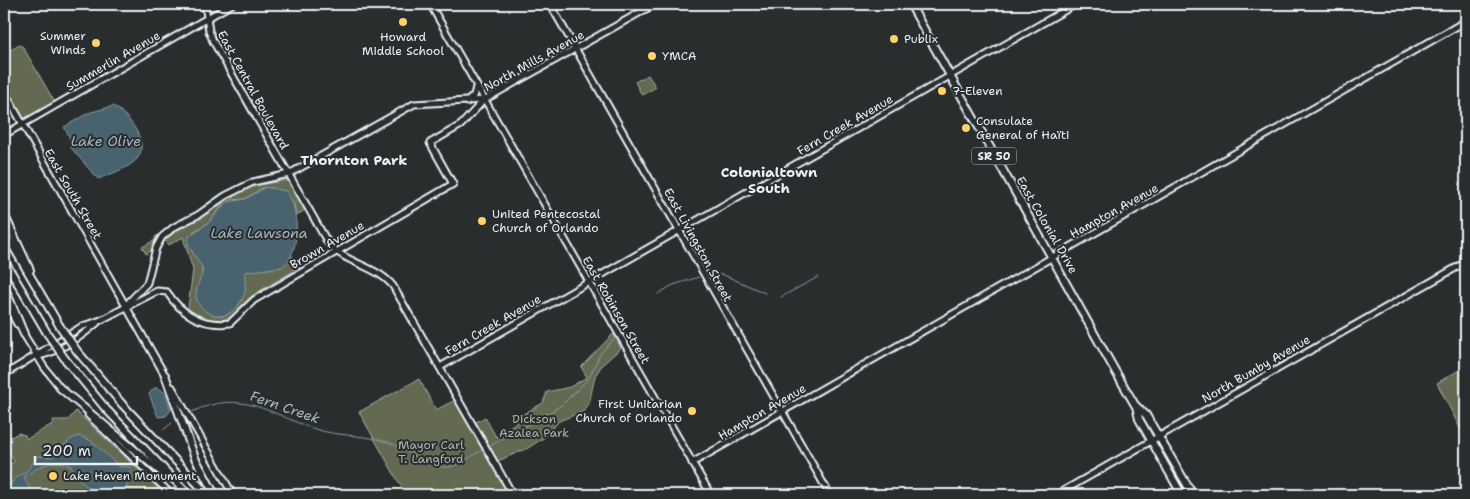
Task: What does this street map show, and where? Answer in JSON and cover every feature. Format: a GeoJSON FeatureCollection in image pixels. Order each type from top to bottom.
{"type":"FeatureCollection","features":[{"type":"Feature","properties":{"kind":"highway","name":"East Colonial Drive"},"geometry":{"type":"LineString","coordinates":[[910,4],[949,77],[1135,405],[1139,419],[1150,441],[1182,495]]}},
{"type":"Feature","properties":{"kind":"highway"},"geometry":{"type":"LineString","coordinates":[[4,214],[38,290]]}},
{"type":"Feature","properties":{"kind":"highway"},"geometry":{"type":"LineString","coordinates":[[4,231],[59,325],[77,351],[122,404],[208,495]]}},
{"type":"Feature","properties":{"kind":"highway"},"geometry":{"type":"LineString","coordinates":[[4,260],[47,333],[65,359],[106,409],[190,495]]}},
{"type":"Feature","properties":{"kind":"highway"},"geometry":{"type":"LineString","coordinates":[[4,286],[24,334]]}},
{"type":"Feature","properties":{"kind":"highway"},"geometry":{"type":"LineString","coordinates":[[165,375],[195,458],[215,495]]}},
{"type":"Feature","properties":{"kind":"highway"},"geometry":{"type":"LineString","coordinates":[[60,388],[190,495]]}},
{"type":"Feature","properties":{"kind":"highway","name":"East Colonial Drive"},"geometry":{"type":"LineString","coordinates":[[1135,405],[1146,415],[1193,495]]}},
{"type":"Feature","properties":{"kind":"street","name":"East Central Boulevard"},"geometry":{"type":"LineString","coordinates":[[205,4],[213,41],[328,244],[336,252],[386,277],[393,286],[512,495]]}},
{"type":"Feature","properties":{"kind":"street","name":"Summerlin Avenue"},"geometry":{"type":"LineString","coordinates":[[4,135],[232,4]]}},
{"type":"Feature","properties":{"kind":"street","name":"East Robinson Street"},"geometry":{"type":"LineString","coordinates":[[430,4],[711,495]]}},
{"type":"Feature","properties":{"kind":"street","name":"East Livingston Street"},"geometry":{"type":"LineString","coordinates":[[550,4],[830,495]]}},
{"type":"Feature","properties":{"kind":"street","name":"North Mills Avenue"},"geometry":{"type":"LineString","coordinates":[[453,184],[430,143],[460,125],[484,100],[655,4]]}},
{"type":"Feature","properties":{"kind":"street","name":"Fern Creek Avenue"},"geometry":{"type":"LineString","coordinates":[[440,367],[1076,4]]}},
{"type":"Feature","properties":{"kind":"street","name":"Hampton Avenue"},"geometry":{"type":"LineString","coordinates":[[692,463],[1466,21]]}},
{"type":"Feature","properties":{"kind":"street"},"geometry":{"type":"LineString","coordinates":[[466,103],[474,95],[475,84]]}},
{"type":"Feature","properties":{"kind":"street","name":"East South Street"},"geometry":{"type":"LineString","coordinates":[[4,91],[165,375]]}},
{"type":"Feature","properties":{"kind":"street"},"geometry":{"type":"LineString","coordinates":[[4,375],[81,327],[101,320],[126,306],[146,286],[156,248],[168,231],[240,188],[260,180],[289,174],[414,104],[466,103],[484,100]]}},
{"type":"Feature","properties":{"kind":"street","name":"Brown Avenue"},"geometry":{"type":"LineString","coordinates":[[126,306],[155,292],[167,292],[179,308],[190,316],[215,324],[230,323],[254,300],[453,184]]}},
{"type":"Feature","properties":{"kind":"street","name":"North Bumby Avenue"},"geometry":{"type":"LineString","coordinates":[[1056,495],[1466,262]]}},
{"type":"Feature","properties":{"kind":"street"},"geometry":{"type":"LineString","coordinates":[[4,300],[37,356],[60,388],[172,495]]}},
{"type":"Feature","properties":{"kind":"street"},"geometry":{"type":"LineString","coordinates":[[165,375],[233,495]]}},
{"type":"Feature","properties":{"kind":"green space"},"geometry":{"type":"Polygon","coordinates":[[[19,45],[23,47],[54,101],[51,105],[26,118],[22,117],[4,86],[4,54],[19,45]]]}},
{"type":"Feature","properties":{"kind":"green space"},"geometry":{"type":"Polygon","coordinates":[[[648,75],[656,87],[642,95],[635,82],[648,75]]]}},
{"type":"Feature","properties":{"kind":"green space"},"geometry":{"type":"Polygon","coordinates":[[[288,180],[305,210],[296,216],[294,203],[273,188],[262,188],[245,199],[231,200],[222,206],[208,223],[194,231],[188,245],[202,266],[202,276],[220,317],[235,309],[242,299],[245,272],[282,267],[291,255],[302,266],[255,294],[229,318],[222,320],[214,319],[192,313],[188,307],[193,270],[183,237],[169,245],[166,241],[146,254],[142,247],[155,240],[155,237],[163,232],[168,237],[227,198],[253,186],[288,180]]]}},
{"type":"Feature","properties":{"kind":"green space","name":"Dickson Azalea Park"},"geometry":{"type":"Polygon","coordinates":[[[613,334],[621,348],[602,365],[595,376],[589,404],[584,411],[559,421],[545,437],[528,448],[498,461],[476,422],[485,417],[496,437],[519,420],[518,417],[543,403],[547,392],[570,387],[587,377],[581,367],[613,334]]]}},
{"type":"Feature","properties":{"kind":"green space"},"geometry":{"type":"Polygon","coordinates":[[[1466,366],[1466,440],[1437,383],[1466,366]]]}},
{"type":"Feature","properties":{"kind":"green space","name":"Mayor Carl T. Langford"},"geometry":{"type":"Polygon","coordinates":[[[419,379],[436,410],[455,400],[510,495],[406,495],[359,412],[419,379]]]}},
{"type":"Feature","properties":{"kind":"green space"},"geometry":{"type":"Polygon","coordinates":[[[76,411],[165,495],[4,495],[4,468],[14,462],[4,441],[18,433],[25,435],[27,439],[54,423],[53,420],[68,420],[76,411]]]}},
{"type":"Feature","properties":{"kind":"water","name":"Lake Olive"},"geometry":{"type":"Polygon","coordinates":[[[113,106],[125,115],[136,129],[141,152],[137,159],[129,166],[98,179],[71,148],[69,136],[64,127],[88,113],[113,106]]]}},
{"type":"Feature","properties":{"kind":"water","name":"Lake Lawsona"},"geometry":{"type":"Polygon","coordinates":[[[266,187],[286,191],[291,198],[296,219],[293,252],[282,267],[245,272],[244,295],[241,302],[232,312],[220,316],[208,313],[201,307],[196,295],[203,269],[188,245],[189,236],[208,223],[227,202],[245,199],[266,187]]]}},
{"type":"Feature","properties":{"kind":"water"},"geometry":{"type":"Polygon","coordinates":[[[154,388],[159,388],[165,393],[171,410],[166,416],[158,417],[149,394],[154,388]]]}},
{"type":"Feature","properties":{"kind":"water"},"geometry":{"type":"Polygon","coordinates":[[[79,436],[90,440],[120,467],[131,467],[130,481],[122,495],[105,494],[92,489],[81,480],[71,466],[58,462],[41,466],[24,477],[31,490],[88,495],[4,495],[14,479],[27,471],[38,456],[52,457],[71,439],[79,436]]]}},
{"type":"Feature","properties":{"kind":"waterway","name":"Fern Creek"},"geometry":{"type":"LineString","coordinates":[[711,274],[724,275],[765,293]]}},
{"type":"Feature","properties":{"kind":"waterway","name":"Fern Creek"},"geometry":{"type":"LineString","coordinates":[[658,294],[673,285],[699,277]]}},
{"type":"Feature","properties":{"kind":"waterway","name":"Fern Creek"},"geometry":{"type":"LineString","coordinates":[[781,297],[818,277]]}},
{"type":"Feature","properties":{"kind":"waterway","name":"Fern Creek"},"geometry":{"type":"LineString","coordinates":[[490,446],[562,405],[589,378],[600,354],[614,339]]}},
{"type":"Feature","properties":{"kind":"waterway","name":"Fern Creek"},"geometry":{"type":"LineString","coordinates":[[192,412],[210,405],[226,402],[255,406],[324,432],[381,440],[397,446],[427,463],[442,467],[458,464],[484,449]]}},
{"type":"Feature","properties":{"kind":"waterway","name":"Fern Creek"},"geometry":{"type":"LineString","coordinates":[[163,430],[172,423]]}},
{"type":"Feature","properties":{"kind":"place","name":"Howard Middle School"},"geometry":{"type":"Point","coordinates":[403,22]}},
{"type":"Feature","properties":{"kind":"place","name":"Publix"},"geometry":{"type":"Point","coordinates":[894,39]}},
{"type":"Feature","properties":{"kind":"place","name":"Summer Winds"},"geometry":{"type":"Point","coordinates":[96,43]}},
{"type":"Feature","properties":{"kind":"place","name":"YMCA"},"geometry":{"type":"Point","coordinates":[652,56]}},
{"type":"Feature","properties":{"kind":"place","name":"7-Eleven"},"geometry":{"type":"Point","coordinates":[942,91]}},
{"type":"Feature","properties":{"kind":"place","name":"Consulate General of Haïti"},"geometry":{"type":"Point","coordinates":[966,128]}},
{"type":"Feature","properties":{"kind":"place","name":"United Pentecostal Church of Orlando"},"geometry":{"type":"Point","coordinates":[482,221]}},
{"type":"Feature","properties":{"kind":"place","name":"First Unitarian Church of Orlando"},"geometry":{"type":"Point","coordinates":[692,411]}},
{"type":"Feature","properties":{"kind":"place","name":"Lake Haven Monument"},"geometry":{"type":"Point","coordinates":[53,476]}},
{"type":"Feature","properties":{"kind":"district","name":"Thornton Park"},"geometry":{"type":"Point","coordinates":[354,160]}},
{"type":"Feature","properties":{"kind":"district","name":"Colonialtown South"},"geometry":{"type":"Point","coordinates":[769,180]}}]}
